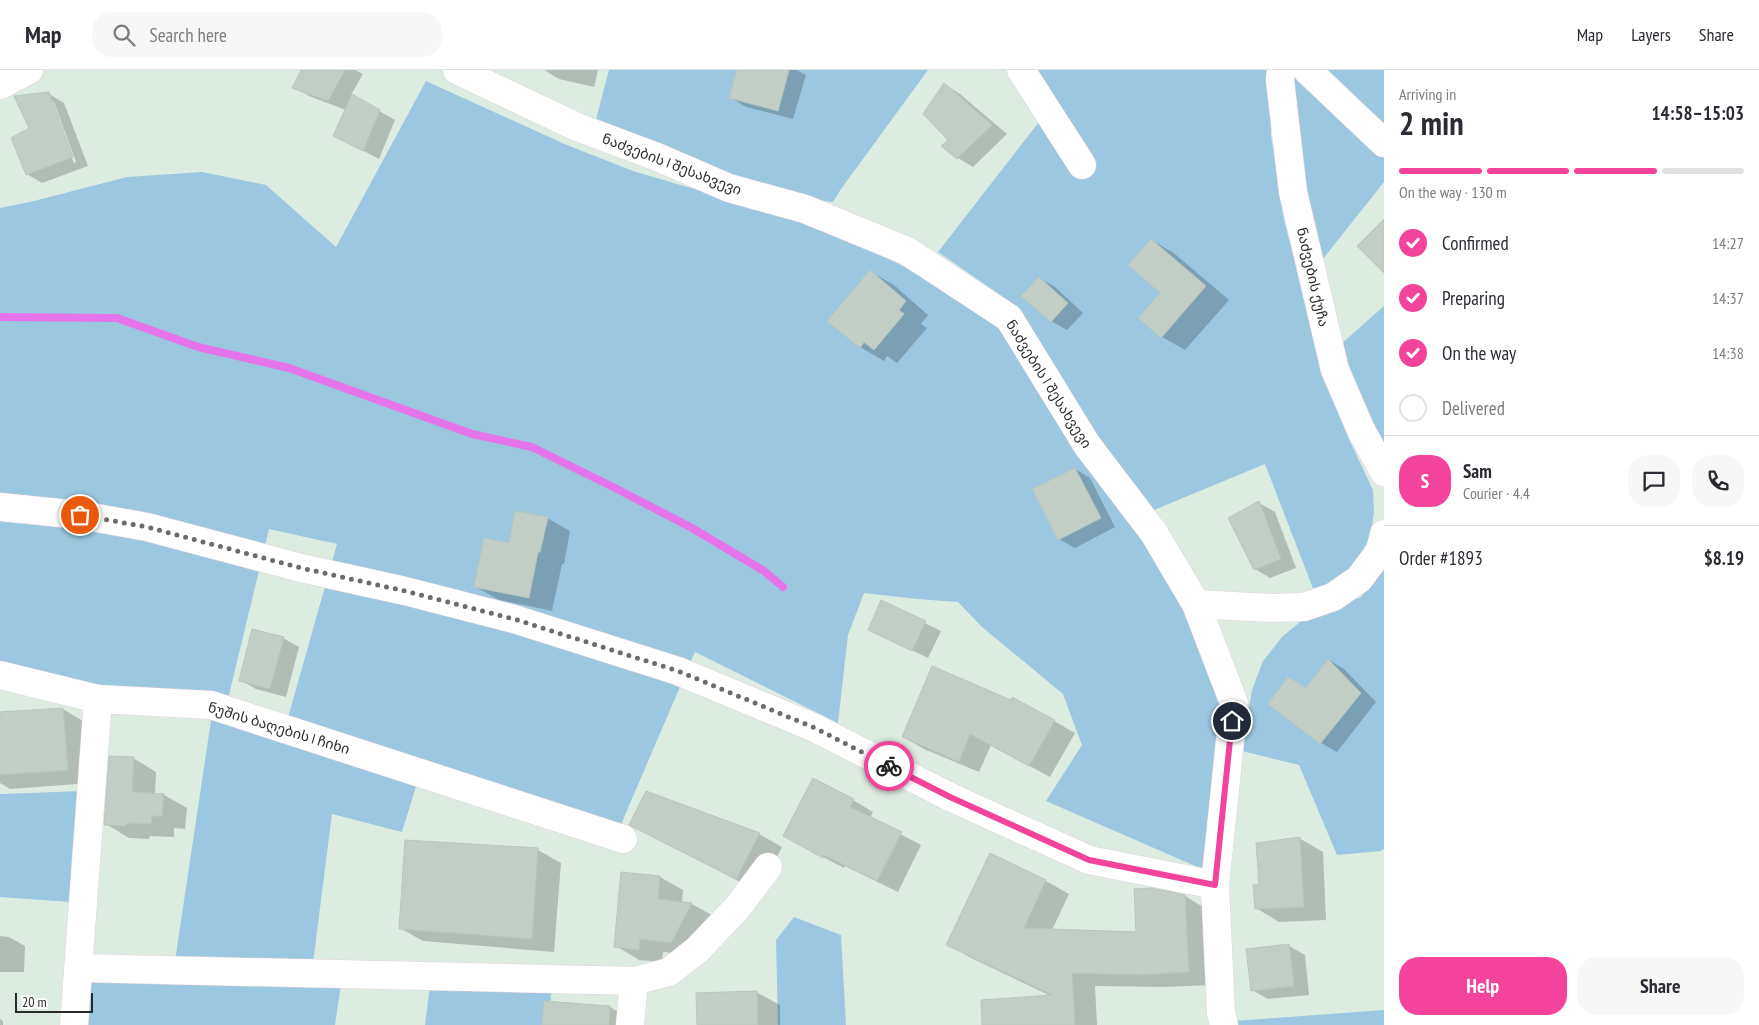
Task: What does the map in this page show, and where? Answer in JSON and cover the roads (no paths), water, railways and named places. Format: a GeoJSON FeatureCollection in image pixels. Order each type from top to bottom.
{"type":"FeatureCollection","features":[{"type":"Feature","properties":{"kind":"street"},"geometry":{"type":"LineString","coordinates":[[0,85],[29,70]]}},
{"type":"Feature","properties":{"kind":"street","name":"ნაძვების I შესახვევი"},"geometry":{"type":"LineString","coordinates":[[457,70],[577,127],[657,156],[729,188],[805,209],[908,251],[1009,318],[1087,445],[1154,533],[1196,604]]}},
{"type":"Feature","properties":{"kind":"street"},"geometry":{"type":"LineString","coordinates":[[1021,70],[1082,165]]}},
{"type":"Feature","properties":{"kind":"street","name":"ნაძვების ქუჩა"},"geometry":{"type":"LineString","coordinates":[[1281,70],[1280,80],[1293,192],[1335,370],[1361,430],[1384,472]]}},
{"type":"Feature","properties":{"kind":"street"},"geometry":{"type":"LineString","coordinates":[[1307,70],[1384,143]]}},
{"type":"Feature","properties":{"kind":"street"},"geometry":{"type":"LineString","coordinates":[[0,507],[80,515],[147,527],[301,568],[405,591],[514,619],[678,671],[815,728],[950,797],[1089,860],[1215,885]]}},
{"type":"Feature","properties":{"kind":"street"},"geometry":{"type":"LineString","coordinates":[[1224,1025],[1221,1012],[1215,885],[1234,702],[1196,604],[1271,608],[1304,607],[1332,597],[1358,579],[1380,551],[1384,534]]}},
{"type":"Feature","properties":{"kind":"street","name":"ნუშის ბაღების I ჩიხი"},"geometry":{"type":"LineString","coordinates":[[0,675],[98,699],[211,705],[623,839]]}},
{"type":"Feature","properties":{"kind":"street"},"geometry":{"type":"LineString","coordinates":[[74,1025],[98,699]]}},
{"type":"Feature","properties":{"kind":"street"},"geometry":{"type":"LineString","coordinates":[[79,968],[634,981],[669,972],[697,950],[737,908],[768,867]]}},
{"type":"Feature","properties":{"kind":"street"},"geometry":{"type":"LineString","coordinates":[[630,1025],[634,981]]}},
{"type":"Feature","properties":{"kind":"waterway"},"geometry":{"type":"LineString","coordinates":[[0,317],[117,318],[198,347],[289,368],[472,434],[532,447],[692,528],[764,571],[783,587]]}}]}
